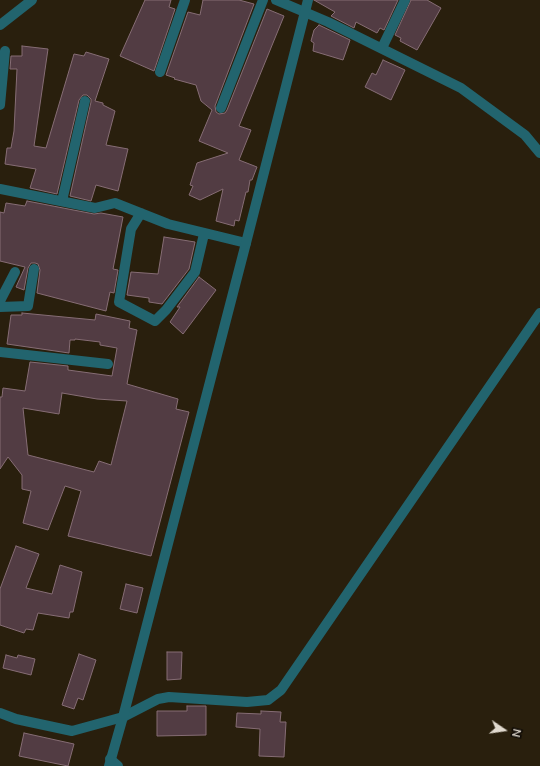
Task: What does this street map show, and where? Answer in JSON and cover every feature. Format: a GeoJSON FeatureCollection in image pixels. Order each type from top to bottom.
{"type":"FeatureCollection","features":[{"type":"Feature","properties":{"kind":"street"},"geometry":{"type":"LineString","coordinates":[[160,72],[185,0]]}},
{"type":"Feature","properties":{"kind":"street"},"geometry":{"type":"LineString","coordinates":[[221,108],[263,0]]}},
{"type":"Feature","properties":{"kind":"street"},"geometry":{"type":"LineString","coordinates":[[276,0],[304,11],[382,48],[461,88],[525,135],[540,152]]}},
{"type":"Feature","properties":{"kind":"street"},"geometry":{"type":"LineString","coordinates":[[118,766],[110,762],[246,244],[308,0]]}},
{"type":"Feature","properties":{"kind":"street"},"geometry":{"type":"LineString","coordinates":[[382,48],[406,0]]}},
{"type":"Feature","properties":{"kind":"street"},"geometry":{"type":"LineString","coordinates":[[0,24],[31,1]]}},
{"type":"Feature","properties":{"kind":"street"},"geometry":{"type":"LineString","coordinates":[[0,105],[5,51]]}},
{"type":"Feature","properties":{"kind":"street"},"geometry":{"type":"LineString","coordinates":[[62,201],[85,101]]}},
{"type":"Feature","properties":{"kind":"street"},"geometry":{"type":"LineString","coordinates":[[0,190],[95,208],[115,204],[141,212],[168,224],[246,244]]}},
{"type":"Feature","properties":{"kind":"street"},"geometry":{"type":"LineString","coordinates":[[141,212],[131,228],[119,302],[155,321],[166,310],[195,272],[204,234]]}},
{"type":"Feature","properties":{"kind":"street"},"geometry":{"type":"LineString","coordinates":[[0,307],[28,306],[34,269]]}},
{"type":"Feature","properties":{"kind":"street"},"geometry":{"type":"LineString","coordinates":[[0,301],[15,272]]}},
{"type":"Feature","properties":{"kind":"street"},"geometry":{"type":"LineString","coordinates":[[0,713],[16,719],[72,731],[123,717],[158,699],[169,698],[247,702],[268,700],[281,690],[540,313]]}},
{"type":"Feature","properties":{"kind":"street"},"geometry":{"type":"LineString","coordinates":[[0,352],[108,364]]}},
{"type":"Feature","properties":{"kind":"building"},"geometry":{"type":"Polygon","coordinates":[[[145,0],[171,0],[169,7],[175,9],[154,71],[120,56],[145,0]]]}},
{"type":"Feature","properties":{"kind":"building"},"geometry":{"type":"Polygon","coordinates":[[[203,0],[239,0],[254,4],[215,106],[216,112],[219,114],[225,113],[227,110],[267,9],[284,16],[239,126],[251,130],[239,160],[257,167],[252,180],[250,180],[248,192],[246,192],[239,221],[235,220],[234,226],[216,221],[223,189],[200,200],[189,195],[193,186],[190,185],[197,163],[228,153],[199,141],[212,110],[201,101],[196,85],[174,79],[175,78],[166,75],[188,12],[200,15],[203,0]]]}},
{"type":"Feature","properties":{"kind":"building"},"geometry":{"type":"Polygon","coordinates":[[[314,0],[398,0],[384,30],[380,28],[377,33],[356,22],[354,28],[331,16],[335,12],[314,0]]]}},
{"type":"Feature","properties":{"kind":"building"},"geometry":{"type":"Polygon","coordinates":[[[411,0],[427,0],[441,8],[417,50],[400,41],[401,38],[395,35],[411,0]]]}},
{"type":"Feature","properties":{"kind":"building"},"geometry":{"type":"Polygon","coordinates":[[[319,25],[350,40],[343,60],[313,51],[314,43],[311,41],[314,30],[319,25]]]}},
{"type":"Feature","properties":{"kind":"building"},"geometry":{"type":"Polygon","coordinates":[[[22,46],[48,49],[34,146],[46,148],[74,54],[84,56],[86,52],[109,59],[95,101],[103,103],[103,105],[115,111],[106,145],[128,149],[118,191],[96,185],[91,201],[70,196],[91,102],[91,99],[87,95],[83,95],[79,100],[57,194],[30,188],[36,169],[5,164],[7,148],[11,148],[14,131],[17,69],[10,69],[11,56],[22,56],[22,46]]]}},
{"type":"Feature","properties":{"kind":"building"},"geometry":{"type":"Polygon","coordinates":[[[383,60],[405,70],[391,100],[365,87],[372,73],[376,75],[383,60]]]}},
{"type":"Feature","properties":{"kind":"building"},"geometry":{"type":"Polygon","coordinates":[[[27,201],[94,214],[101,213],[123,217],[113,269],[118,270],[114,293],[110,292],[106,311],[37,293],[40,270],[38,264],[35,263],[31,263],[28,268],[24,290],[16,287],[25,267],[0,261],[0,212],[4,213],[6,203],[25,206],[27,201]]]}},
{"type":"Feature","properties":{"kind":"building"},"geometry":{"type":"Polygon","coordinates":[[[164,237],[195,242],[189,269],[162,304],[149,302],[149,298],[127,295],[131,272],[158,274],[164,237]]]}},
{"type":"Feature","properties":{"kind":"building"},"geometry":{"type":"Polygon","coordinates":[[[199,277],[216,290],[183,334],[170,322],[180,307],[177,307],[199,277]]]}},
{"type":"Feature","properties":{"kind":"building"},"geometry":{"type":"Polygon","coordinates":[[[22,313],[95,320],[96,314],[130,321],[129,328],[137,330],[127,384],[178,399],[176,409],[189,412],[151,556],[68,536],[81,491],[65,486],[48,530],[23,523],[31,491],[22,489],[22,475],[8,457],[0,469],[0,397],[2,397],[3,388],[25,391],[30,362],[68,366],[68,370],[112,376],[117,348],[100,345],[100,342],[75,339],[70,340],[69,353],[7,344],[11,315],[22,315],[22,313]],[[62,393],[59,414],[23,408],[28,455],[94,472],[99,461],[111,465],[127,401],[97,399],[62,393]]]}},
{"type":"Feature","properties":{"kind":"building"},"geometry":{"type":"Polygon","coordinates":[[[16,546],[39,554],[26,588],[52,594],[60,565],[82,572],[73,612],[70,612],[69,618],[38,613],[33,630],[26,629],[24,633],[0,625],[0,589],[16,546]]]}},
{"type":"Feature","properties":{"kind":"building"},"geometry":{"type":"Polygon","coordinates":[[[126,584],[143,588],[137,613],[120,609],[126,584]]]}},
{"type":"Feature","properties":{"kind":"building"},"geometry":{"type":"Polygon","coordinates":[[[167,652],[182,652],[181,679],[167,680],[167,652]]]}},
{"type":"Feature","properties":{"kind":"building"},"geometry":{"type":"Polygon","coordinates":[[[79,654],[96,660],[83,700],[78,698],[74,709],[62,705],[79,654]]]}},
{"type":"Feature","properties":{"kind":"building"},"geometry":{"type":"Polygon","coordinates":[[[6,655],[17,658],[18,655],[35,659],[31,675],[3,668],[6,655]]]}},
{"type":"Feature","properties":{"kind":"building"},"geometry":{"type":"Polygon","coordinates":[[[187,706],[206,706],[206,735],[157,736],[157,711],[187,711],[187,706]]]}},
{"type":"Feature","properties":{"kind":"building"},"geometry":{"type":"Polygon","coordinates":[[[261,711],[281,712],[280,722],[286,722],[284,757],[259,756],[260,729],[236,727],[237,713],[261,714],[261,711]]]}},
{"type":"Feature","properties":{"kind":"building"},"geometry":{"type":"Polygon","coordinates":[[[24,733],[74,744],[68,766],[19,756],[24,733]]]}}]}
